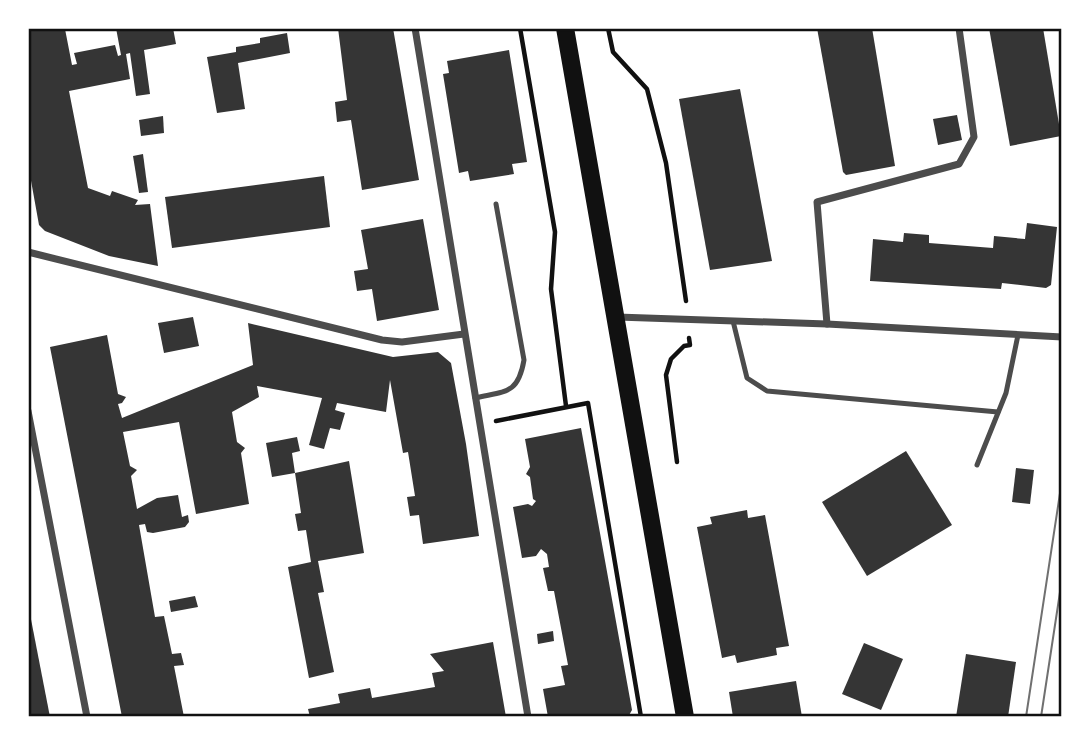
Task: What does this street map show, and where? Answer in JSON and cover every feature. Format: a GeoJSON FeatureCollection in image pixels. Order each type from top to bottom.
{"type":"FeatureCollection","features":[{"type":"Feature","properties":{"kind":"main road"},"geometry":{"type":"LineString","coordinates":[[565,28],[685,717]]}},
{"type":"Feature","properties":{"kind":"street"},"geometry":{"type":"LineString","coordinates":[[415,28],[528,717]]}},
{"type":"Feature","properties":{"kind":"street"},"geometry":{"type":"LineString","coordinates":[[827,324],[817,202],[959,164],[974,137],[959,28]]}},
{"type":"Feature","properties":{"kind":"street"},"geometry":{"type":"LineString","coordinates":[[28,252],[382,340],[402,342],[464,334]]}},
{"type":"Feature","properties":{"kind":"street"},"geometry":{"type":"LineString","coordinates":[[616,317],[827,324],[1062,337]]}},
{"type":"Feature","properties":{"kind":"street"},"geometry":{"type":"LineString","coordinates":[[28,411],[87,717]]}},
{"type":"Feature","properties":{"kind":"lane"},"geometry":{"type":"LineString","coordinates":[[475,398],[510,390],[521,378],[524,360],[496,204]]}},
{"type":"Feature","properties":{"kind":"lane"},"geometry":{"type":"LineString","coordinates":[[733,321],[747,378],[767,391],[998,412]]}},
{"type":"Feature","properties":{"kind":"lane"},"geometry":{"type":"LineString","coordinates":[[977,465],[1006,393],[1018,335]]}},
{"type":"Feature","properties":{"kind":"path"},"geometry":{"type":"LineString","coordinates":[[520,28],[555,232],[551,289],[566,406]]}},
{"type":"Feature","properties":{"kind":"path"},"geometry":{"type":"LineString","coordinates":[[608,28],[613,52],[648,89],[666,163],[690,345],[684,346],[671,359],[666,375],[677,462]]}},
{"type":"Feature","properties":{"kind":"path"},"geometry":{"type":"LineString","coordinates":[[480,425],[588,403],[641,717]]}},
{"type":"Feature","properties":{"kind":"building"},"geometry":{"type":"Polygon","coordinates":[[[28,28],[65,29],[72,65],[77,64],[74,53],[115,45],[118,56],[121,55],[116,28],[173,28],[176,44],[144,50],[150,94],[136,96],[130,53],[126,54],[130,79],[69,91],[88,188],[110,196],[112,191],[138,200],[135,205],[150,204],[158,266],[109,256],[45,231],[39,225],[28,164],[28,28]]]}},
{"type":"Feature","properties":{"kind":"building"},"geometry":{"type":"Polygon","coordinates":[[[338,28],[393,28],[419,180],[362,190],[351,120],[337,122],[335,102],[347,100],[338,28]]]}},
{"type":"Feature","properties":{"kind":"building"},"geometry":{"type":"Polygon","coordinates":[[[817,28],[872,28],[895,166],[846,175],[843,172],[817,28]]]}},
{"type":"Feature","properties":{"kind":"building"},"geometry":{"type":"Polygon","coordinates":[[[989,28],[1043,28],[1061,136],[1010,146],[989,28]]]}},
{"type":"Feature","properties":{"kind":"building"},"geometry":{"type":"Polygon","coordinates":[[[287,33],[290,53],[238,63],[245,109],[217,113],[207,57],[236,52],[236,47],[260,43],[260,38],[287,33]]]}},
{"type":"Feature","properties":{"kind":"building"},"geometry":{"type":"Polygon","coordinates":[[[509,50],[527,162],[512,164],[514,174],[470,181],[468,171],[459,173],[443,74],[449,73],[447,61],[509,50]]]}},
{"type":"Feature","properties":{"kind":"building"},"geometry":{"type":"Polygon","coordinates":[[[740,89],[772,261],[710,270],[679,99],[740,89]]]}},
{"type":"Feature","properties":{"kind":"building"},"geometry":{"type":"Polygon","coordinates":[[[957,115],[962,140],[938,145],[933,119],[957,115]]]}},
{"type":"Feature","properties":{"kind":"building"},"geometry":{"type":"Polygon","coordinates":[[[163,116],[164,133],[141,136],[139,120],[163,116]]]}},
{"type":"Feature","properties":{"kind":"building"},"geometry":{"type":"Polygon","coordinates":[[[143,154],[148,192],[139,193],[133,156],[143,154]]]}},
{"type":"Feature","properties":{"kind":"building"},"geometry":{"type":"Polygon","coordinates":[[[324,176],[330,227],[172,248],[165,197],[324,176]]]}},
{"type":"Feature","properties":{"kind":"building"},"geometry":{"type":"Polygon","coordinates":[[[423,219],[439,310],[377,321],[372,289],[357,291],[354,271],[368,269],[361,230],[423,219]]]}},
{"type":"Feature","properties":{"kind":"building"},"geometry":{"type":"Polygon","coordinates":[[[1027,223],[1057,227],[1051,285],[1046,288],[1002,283],[1001,289],[870,281],[873,239],[903,242],[904,233],[929,235],[929,243],[993,248],[994,236],[1025,239],[1027,223]]]}},
{"type":"Feature","properties":{"kind":"building"},"geometry":{"type":"Polygon","coordinates":[[[193,317],[199,346],[164,353],[158,323],[193,317]]]}},
{"type":"Feature","properties":{"kind":"building"},"geometry":{"type":"Polygon","coordinates":[[[248,323],[393,357],[438,352],[451,363],[479,536],[423,544],[419,515],[410,516],[407,497],[415,496],[408,452],[403,453],[390,380],[386,412],[337,403],[335,410],[345,413],[340,430],[330,428],[324,449],[309,445],[322,398],[257,386],[259,397],[232,412],[237,442],[245,448],[241,453],[249,504],[196,514],[179,422],[123,432],[130,466],[137,470],[131,476],[137,509],[157,498],[178,495],[182,517],[188,515],[189,522],[185,527],[153,533],[147,532],[145,524],[139,525],[155,617],[164,616],[172,654],[181,653],[184,665],[174,666],[184,717],[122,717],[50,347],[107,335],[118,394],[126,397],[118,404],[122,418],[253,365],[248,323]]]}},
{"type":"Feature","properties":{"kind":"building"},"geometry":{"type":"Polygon","coordinates":[[[581,428],[632,710],[628,717],[548,717],[543,689],[565,685],[561,666],[568,665],[554,591],[548,591],[543,568],[549,567],[547,554],[541,549],[536,556],[522,558],[513,507],[528,504],[532,506],[536,501],[533,499],[530,477],[526,474],[530,467],[525,439],[581,428]]]}},
{"type":"Feature","properties":{"kind":"building"},"geometry":{"type":"Polygon","coordinates":[[[297,437],[300,451],[292,453],[295,473],[272,477],[266,443],[297,437]]]}},
{"type":"Feature","properties":{"kind":"building"},"geometry":{"type":"Polygon","coordinates":[[[906,451],[952,525],[867,576],[822,502],[906,451]]]}},
{"type":"Feature","properties":{"kind":"building"},"geometry":{"type":"Polygon","coordinates":[[[349,461],[364,553],[318,561],[324,592],[318,593],[334,672],[309,678],[288,567],[311,562],[306,530],[298,531],[295,514],[301,513],[295,473],[349,461]]]}},
{"type":"Feature","properties":{"kind":"building"},"geometry":{"type":"Polygon","coordinates":[[[1016,468],[1034,470],[1030,504],[1012,502],[1016,468]]]}},
{"type":"Feature","properties":{"kind":"building"},"geometry":{"type":"Polygon","coordinates":[[[747,510],[748,518],[765,515],[789,646],[776,648],[777,655],[737,663],[735,655],[722,658],[697,527],[712,524],[710,517],[747,510]]]}},
{"type":"Feature","properties":{"kind":"building"},"geometry":{"type":"Polygon","coordinates":[[[195,596],[198,607],[171,612],[169,601],[195,596]]]}},
{"type":"Feature","properties":{"kind":"building"},"geometry":{"type":"Polygon","coordinates":[[[29,609],[50,717],[28,717],[29,609]]]}},
{"type":"Feature","properties":{"kind":"building"},"geometry":{"type":"Polygon","coordinates":[[[553,631],[554,641],[538,644],[537,634],[553,631]]]}},
{"type":"Feature","properties":{"kind":"building"},"geometry":{"type":"Polygon","coordinates":[[[493,642],[506,717],[310,717],[308,709],[340,703],[338,694],[370,688],[372,698],[435,687],[432,673],[444,671],[430,654],[493,642]]]}},
{"type":"Feature","properties":{"kind":"building"},"geometry":{"type":"Polygon","coordinates":[[[864,643],[903,659],[881,710],[842,694],[864,643]]]}},
{"type":"Feature","properties":{"kind":"building"},"geometry":{"type":"Polygon","coordinates":[[[966,654],[1016,662],[1008,717],[956,717],[966,654]]]}},
{"type":"Feature","properties":{"kind":"building"},"geometry":{"type":"Polygon","coordinates":[[[796,681],[802,717],[733,717],[729,692],[796,681]]]}},
{"type":"Feature","properties":{"kind":"tram line"},"geometry":{"type":"LineString","coordinates":[[1026,717],[1062,480]]}},
{"type":"Feature","properties":{"kind":"tram line"},"geometry":{"type":"LineString","coordinates":[[1041,717],[1062,579]]}}]}
